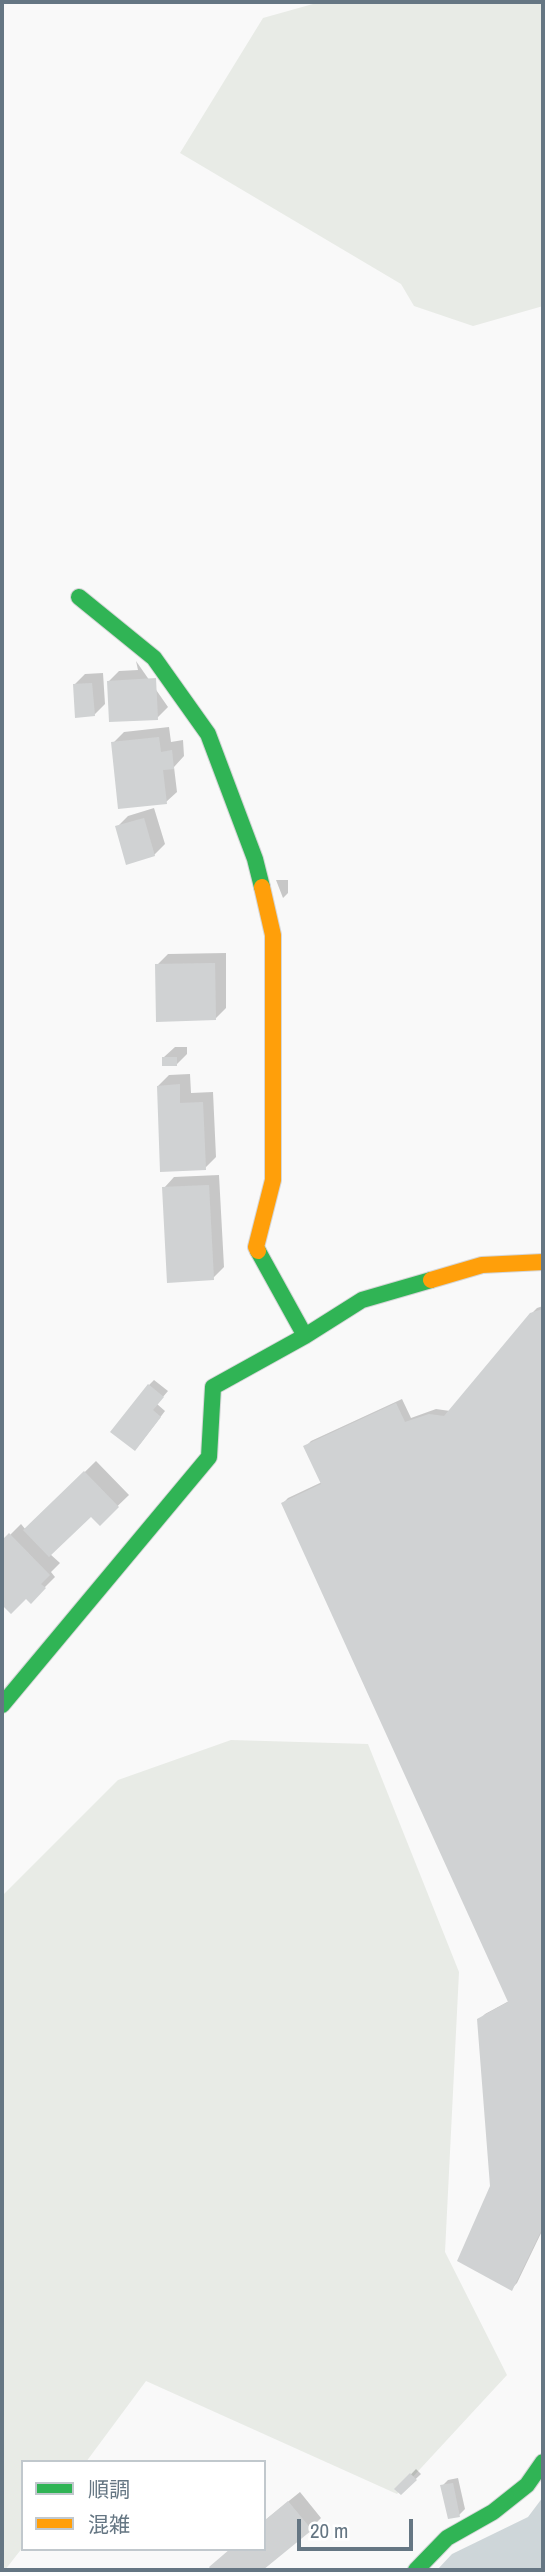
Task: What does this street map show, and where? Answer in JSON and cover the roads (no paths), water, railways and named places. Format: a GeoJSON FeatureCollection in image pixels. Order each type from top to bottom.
{"type":"FeatureCollection","features":[{"type":"Feature","properties":{"kind":"street"},"geometry":{"type":"LineString","coordinates":[[79,597],[154,658],[208,734],[255,859],[273,935],[273,1180],[256,1247],[305,1336]]}},
{"type":"Feature","properties":{"kind":"street"},"geometry":{"type":"LineString","coordinates":[[2,1705],[209,1457],[213,1387],[305,1336],[362,1300],[482,1265],[543,1262]]}},
{"type":"Feature","properties":{"kind":"street"},"geometry":{"type":"LineString","coordinates":[[416,2570],[447,2538],[493,2512],[527,2485],[543,2462]]}}]}
